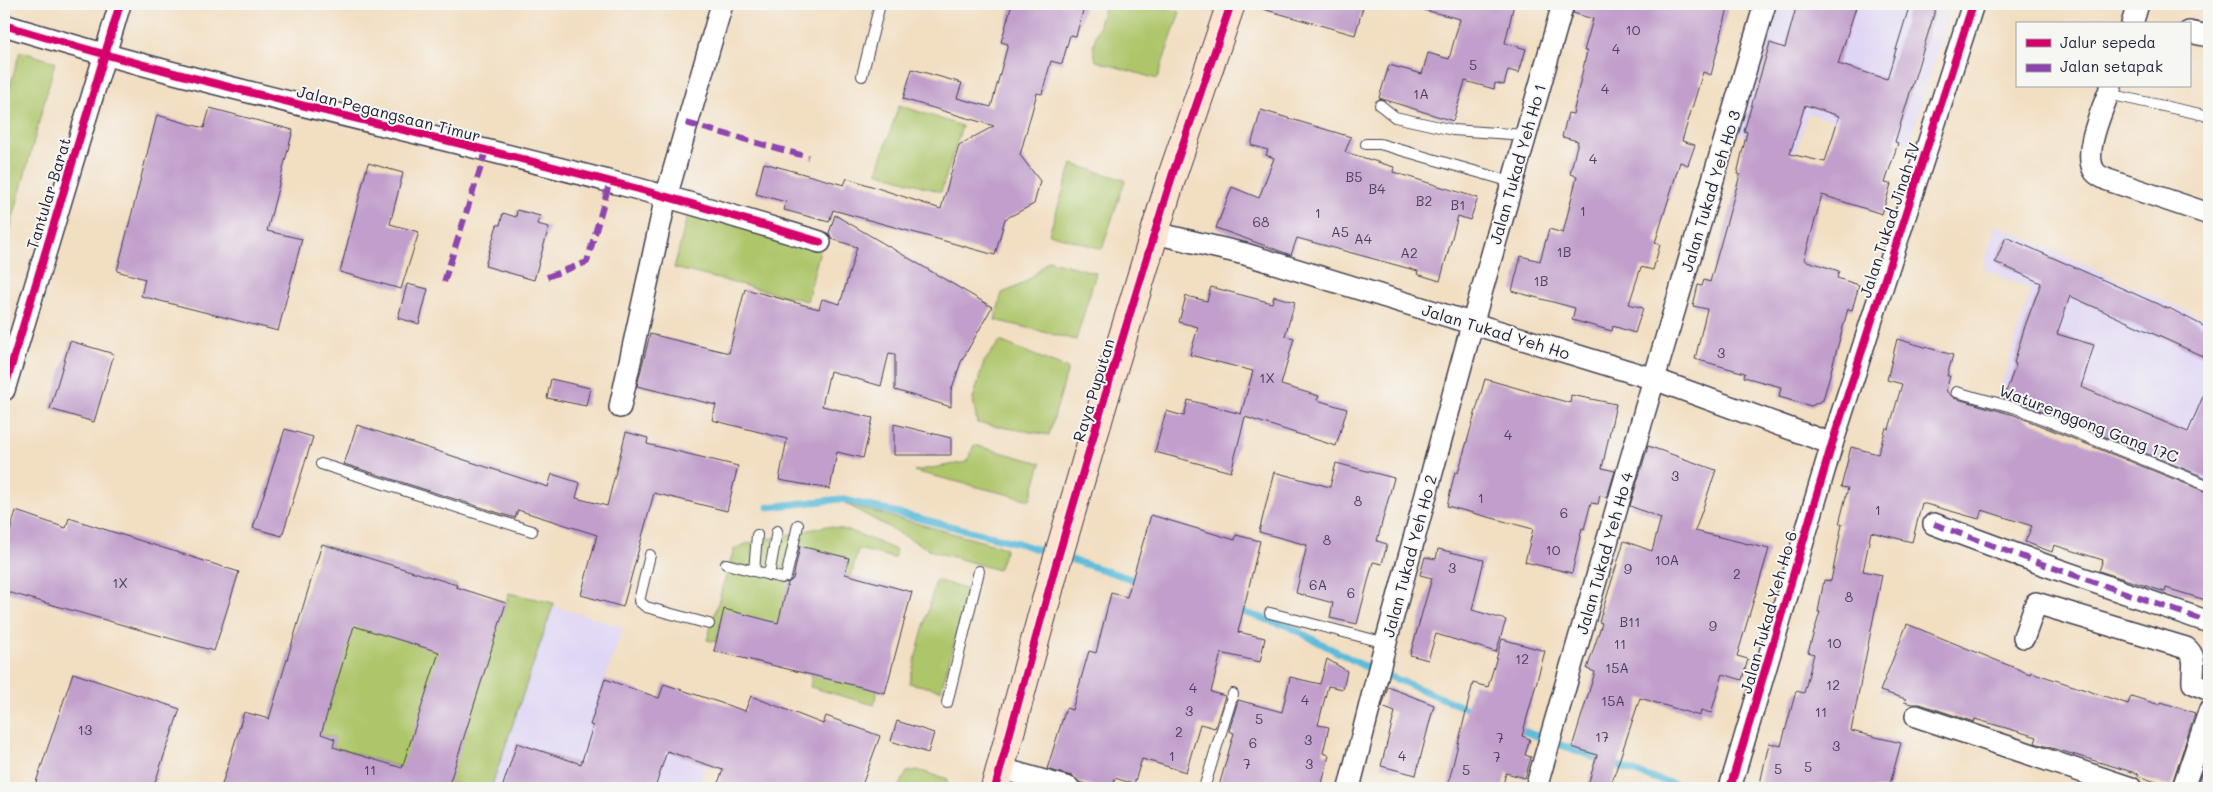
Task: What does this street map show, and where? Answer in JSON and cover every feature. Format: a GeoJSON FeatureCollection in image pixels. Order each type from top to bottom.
{"type":"FeatureCollection","features":[{"type":"Feature","properties":{"kind":"main road","name":"Raya Puputan"},"geometry":{"type":"LineString","coordinates":[[997,778],[1054,571],[1155,233],[1231,4]]}},
{"type":"Feature","properties":{"kind":"street","name":"Tantular Barat"},"geometry":{"type":"LineString","coordinates":[[4,390],[120,4]]}},
{"type":"Feature","properties":{"kind":"street"},"geometry":{"type":"LineString","coordinates":[[620,407],[666,197],[722,4]]}},
{"type":"Feature","properties":{"kind":"street","name":"Jalan Tukad Yeh Ho 1"},"geometry":{"type":"LineString","coordinates":[[1472,325],[1563,4]]}},
{"type":"Feature","properties":{"kind":"street","name":"Jalan Tukad Yeh Ho 3"},"geometry":{"type":"LineString","coordinates":[[1654,379],[1765,4]]}},
{"type":"Feature","properties":{"kind":"street","name":"Jalan Tukad Jinah IV"},"geometry":{"type":"LineString","coordinates":[[1832,444],[1973,4]]}},
{"type":"Feature","properties":{"kind":"street","name":"Jalan Pegangsaan Timur"},"geometry":{"type":"LineString","coordinates":[[4,25],[104,56],[602,179],[820,242]]}},
{"type":"Feature","properties":{"kind":"street"},"geometry":{"type":"LineString","coordinates":[[2190,32],[2209,36]]}},
{"type":"Feature","properties":{"kind":"street"},"geometry":{"type":"LineString","coordinates":[[2110,90],[2091,146],[2091,163],[2096,173],[2108,180],[2209,214]]}},
{"type":"Feature","properties":{"kind":"street","name":"Jalan Tukad Yeh Ho"},"geometry":{"type":"LineString","coordinates":[[1155,233],[1245,254],[1472,325],[1654,379],[1832,444]]}},
{"type":"Feature","properties":{"kind":"street","name":"Jalan Tukad Yeh Ho 2"},"geometry":{"type":"LineString","coordinates":[[1349,788],[1384,648],[1472,325]]}},
{"type":"Feature","properties":{"kind":"street","name":"Jalan Tukad Yeh Ho 4"},"geometry":{"type":"LineString","coordinates":[[1538,780],[1654,379]]}},
{"type":"Feature","properties":{"kind":"street","name":"Jalan Tukad Yeh Ho 6"},"geometry":{"type":"LineString","coordinates":[[1731,787],[1832,444]]}},
{"type":"Feature","properties":{"kind":"street"},"geometry":{"type":"LineString","coordinates":[[1934,524],[2209,622]]}},
{"type":"Feature","properties":{"kind":"street"},"geometry":{"type":"LineString","coordinates":[[2024,637],[2036,603],[2186,648],[2192,652],[2194,660],[2193,683],[2209,690]]}},
{"type":"Feature","properties":{"kind":"street"},"geometry":{"type":"LineString","coordinates":[[2183,788],[2209,712]]}},
{"type":"Feature","properties":{"kind":"street"},"geometry":{"type":"LineString","coordinates":[[1916,716],[2131,788]]}},
{"type":"Feature","properties":{"kind":"street"},"geometry":{"type":"LineString","coordinates":[[997,778],[1069,788]]}},
{"type":"Feature","properties":{"kind":"lane"},"geometry":{"type":"LineString","coordinates":[[862,76],[880,4]]}},
{"type":"Feature","properties":{"kind":"lane"},"geometry":{"type":"LineString","coordinates":[[2110,90],[2209,116]]}},
{"type":"Feature","properties":{"kind":"lane"},"geometry":{"type":"LineString","coordinates":[[1380,104],[1396,117],[1453,130],[1525,135]]}},
{"type":"Feature","properties":{"kind":"lane"},"geometry":{"type":"LineString","coordinates":[[1366,144],[1380,144],[1512,182]]}},
{"type":"Feature","properties":{"kind":"lane","name":"Waturenggong Gang 17C"},"geometry":{"type":"LineString","coordinates":[[1956,392],[2016,408],[2209,486]]}},
{"type":"Feature","properties":{"kind":"lane"},"geometry":{"type":"LineString","coordinates":[[321,464],[532,531]]}},
{"type":"Feature","properties":{"kind":"lane"},"geometry":{"type":"LineString","coordinates":[[726,564],[782,578],[786,577],[798,525]]}},
{"type":"Feature","properties":{"kind":"lane"},"geometry":{"type":"LineString","coordinates":[[769,575],[778,531]]}},
{"type":"Feature","properties":{"kind":"lane"},"geometry":{"type":"LineString","coordinates":[[754,571],[757,535]]}},
{"type":"Feature","properties":{"kind":"lane"},"geometry":{"type":"LineString","coordinates":[[650,554],[639,600],[646,607],[709,624]]}},
{"type":"Feature","properties":{"kind":"lane"},"geometry":{"type":"LineString","coordinates":[[947,703],[979,571]]}},
{"type":"Feature","properties":{"kind":"lane"},"geometry":{"type":"LineString","coordinates":[[1270,613],[1384,648]]}},
{"type":"Feature","properties":{"kind":"lane"},"geometry":{"type":"LineString","coordinates":[[1204,788],[1233,694]]}},
{"type":"Feature","properties":{"kind":"shaded area"},"geometry":{"type":"Polygon","coordinates":[[[1770,4],[1952,4],[1909,144],[1808,113],[1796,152],[1731,131],[1770,4]]]}},
{"type":"Feature","properties":{"kind":"shaded area"},"geometry":{"type":"Polygon","coordinates":[[[1996,225],[2209,322],[2209,483],[1998,396],[2031,290],[1983,268],[1996,225]]]}},
{"type":"Feature","properties":{"kind":"shaded area"},"geometry":{"type":"Polygon","coordinates":[[[553,606],[623,627],[590,725],[706,764],[697,788],[491,788],[553,606]]]}},
{"type":"Feature","properties":{"kind":"green space"},"geometry":{"type":"Polygon","coordinates":[[[1105,4],[1150,4],[1180,12],[1157,79],[1096,61],[1093,46],[1105,4]]]}},
{"type":"Feature","properties":{"kind":"green space"},"geometry":{"type":"Polygon","coordinates":[[[20,51],[55,62],[4,252],[4,108],[20,51]]]}},
{"type":"Feature","properties":{"kind":"green space"},"geometry":{"type":"Polygon","coordinates":[[[899,105],[962,126],[941,192],[877,172],[899,105]]]}},
{"type":"Feature","properties":{"kind":"green space"},"geometry":{"type":"Polygon","coordinates":[[[1072,164],[1125,180],[1102,249],[1049,234],[1072,164]]]}},
{"type":"Feature","properties":{"kind":"green space"},"geometry":{"type":"Polygon","coordinates":[[[688,213],[821,246],[807,301],[674,268],[688,213]]]}},
{"type":"Feature","properties":{"kind":"green space"},"geometry":{"type":"Polygon","coordinates":[[[1048,260],[1096,273],[1076,340],[995,320],[1002,293],[1028,280],[1048,260]]]}},
{"type":"Feature","properties":{"kind":"green space"},"geometry":{"type":"Polygon","coordinates":[[[1000,341],[1068,369],[1049,435],[977,423],[973,399],[984,362],[1000,341]]]}},
{"type":"Feature","properties":{"kind":"green space"},"geometry":{"type":"Polygon","coordinates":[[[974,445],[1041,463],[1030,500],[914,471],[967,462],[974,445]]]}},
{"type":"Feature","properties":{"kind":"green space"},"geometry":{"type":"Polygon","coordinates":[[[846,504],[1006,548],[998,570],[932,551],[846,504]]]}},
{"type":"Feature","properties":{"kind":"green space"},"geometry":{"type":"Polygon","coordinates":[[[827,526],[851,531],[896,550],[894,558],[858,549],[851,577],[877,691],[874,705],[810,687],[812,675],[724,610],[716,642],[707,640],[734,549],[746,544],[827,526]]]}},
{"type":"Feature","properties":{"kind":"green space"},"geometry":{"type":"Polygon","coordinates":[[[322,544],[457,585],[456,588],[506,603],[509,593],[554,603],[491,788],[470,788],[333,747],[335,738],[269,719],[322,544]]]}},
{"type":"Feature","properties":{"kind":"green space"},"geometry":{"type":"Polygon","coordinates":[[[936,580],[969,590],[941,690],[909,683],[936,580]]]}},
{"type":"Feature","properties":{"kind":"green space"},"geometry":{"type":"Polygon","coordinates":[[[917,770],[948,779],[946,788],[898,788],[907,772],[917,770]]]}},
{"type":"Feature","properties":{"kind":"building"},"geometry":{"type":"Polygon","coordinates":[[[1012,4],[1085,4],[1076,36],[1070,35],[1062,64],[1051,61],[1042,94],[1037,93],[1020,155],[1040,181],[1034,204],[1005,219],[995,255],[833,210],[829,222],[784,210],[786,202],[756,194],[764,163],[844,185],[847,178],[941,209],[959,145],[994,126],[903,99],[912,69],[962,83],[957,98],[991,107],[1008,44],[1001,42],[1012,4]]]}},
{"type":"Feature","properties":{"kind":"building"},"geometry":{"type":"Polygon","coordinates":[[[1263,4],[1364,4],[1355,35],[1263,9],[1263,4]]]}},
{"type":"Feature","properties":{"kind":"building"},"geometry":{"type":"Polygon","coordinates":[[[1425,4],[1514,4],[1505,43],[1526,49],[1519,73],[1508,70],[1504,85],[1495,83],[1494,89],[1465,81],[1453,121],[1379,98],[1389,65],[1422,74],[1428,53],[1449,59],[1460,19],[1424,10],[1425,4]]]}},
{"type":"Feature","properties":{"kind":"building"},"geometry":{"type":"Polygon","coordinates":[[[1575,4],[1729,4],[1711,75],[1703,72],[1682,141],[1695,145],[1688,165],[1680,162],[1655,243],[1660,245],[1653,270],[1641,267],[1629,304],[1643,308],[1635,333],[1613,326],[1612,331],[1572,320],[1575,308],[1512,291],[1521,256],[1540,261],[1549,229],[1563,233],[1577,176],[1570,174],[1578,141],[1562,137],[1568,113],[1573,114],[1587,51],[1584,51],[1593,19],[1573,13],[1575,4]]]}},
{"type":"Feature","properties":{"kind":"building"},"geometry":{"type":"Polygon","coordinates":[[[1797,4],[1857,4],[1838,64],[1887,79],[1910,4],[1937,4],[1895,142],[1898,143],[1885,183],[1891,184],[1882,214],[1822,195],[1804,260],[1839,271],[1837,278],[1859,285],[1852,310],[1848,309],[1823,400],[1811,406],[1779,397],[1781,387],[1744,377],[1745,373],[1695,359],[1707,309],[1693,306],[1698,285],[1702,286],[1704,280],[1710,282],[1740,175],[1737,174],[1747,132],[1744,131],[1770,43],[1785,48],[1797,4]],[[1805,105],[1790,154],[1825,162],[1839,116],[1805,105]]]}},
{"type":"Feature","properties":{"kind":"building"},"geometry":{"type":"Polygon","coordinates":[[[210,108],[293,130],[267,231],[302,239],[278,331],[141,296],[145,279],[117,271],[157,115],[204,128],[210,108]]]}},
{"type":"Feature","properties":{"kind":"building"},"geometry":{"type":"Polygon","coordinates":[[[1261,110],[1351,137],[1345,152],[1394,167],[1393,172],[1478,198],[1470,220],[1458,216],[1440,281],[1417,274],[1418,271],[1297,238],[1291,255],[1216,228],[1232,187],[1259,198],[1274,158],[1266,155],[1268,150],[1251,145],[1261,110]]]}},
{"type":"Feature","properties":{"kind":"building"},"geometry":{"type":"Polygon","coordinates":[[[368,163],[403,173],[390,224],[419,232],[401,289],[340,272],[368,163]]]}},
{"type":"Feature","properties":{"kind":"building"},"geometry":{"type":"Polygon","coordinates":[[[517,210],[540,216],[537,224],[549,227],[534,280],[485,266],[497,225],[500,225],[503,213],[516,217],[517,210]]]}},
{"type":"Feature","properties":{"kind":"building"},"geometry":{"type":"Polygon","coordinates":[[[835,215],[992,307],[961,362],[951,391],[951,407],[895,390],[895,354],[889,353],[881,386],[830,371],[822,406],[873,418],[863,458],[837,452],[830,489],[779,480],[787,439],[712,420],[716,405],[637,386],[650,334],[729,353],[745,289],[819,309],[822,299],[840,304],[857,247],[832,239],[829,233],[835,215]]]}},
{"type":"Feature","properties":{"kind":"building"},"geometry":{"type":"Polygon","coordinates":[[[2006,237],[2169,308],[2209,329],[2209,359],[2070,296],[2057,334],[2094,345],[2081,387],[2188,432],[2209,382],[2209,479],[2019,402],[2004,398],[2016,364],[2014,363],[2025,326],[2041,283],[1995,262],[2006,237]]]}},
{"type":"Feature","properties":{"kind":"building"},"geometry":{"type":"Polygon","coordinates":[[[407,284],[428,289],[419,324],[398,318],[407,284]]]}},
{"type":"Feature","properties":{"kind":"building"},"geometry":{"type":"Polygon","coordinates":[[[1211,287],[1272,303],[1274,296],[1295,302],[1285,336],[1294,338],[1281,385],[1319,396],[1317,400],[1347,409],[1336,446],[1245,417],[1231,472],[1155,452],[1166,411],[1184,416],[1188,400],[1241,414],[1253,371],[1190,355],[1198,327],[1179,322],[1186,296],[1207,301],[1211,287]]]}},
{"type":"Feature","properties":{"kind":"building"},"geometry":{"type":"Polygon","coordinates":[[[1897,339],[1953,355],[1947,376],[1950,376],[1946,391],[1954,398],[2014,415],[2209,493],[2209,601],[2166,588],[2165,592],[2099,571],[2103,560],[2054,545],[2052,552],[2025,542],[2032,526],[1982,510],[1979,519],[1922,503],[1912,542],[1871,532],[1863,571],[1882,575],[1851,731],[1901,743],[1889,788],[1759,788],[1769,743],[1781,746],[1796,691],[1804,693],[1814,654],[1808,652],[1820,612],[1818,612],[1824,580],[1831,581],[1842,524],[1839,524],[1848,488],[1841,487],[1851,447],[1878,454],[1886,428],[1889,429],[1902,384],[1887,380],[1897,339]]]}},
{"type":"Feature","properties":{"kind":"building"},"geometry":{"type":"Polygon","coordinates":[[[70,341],[114,354],[94,422],[50,409],[70,341]]]}},
{"type":"Feature","properties":{"kind":"building"},"geometry":{"type":"Polygon","coordinates":[[[551,379],[590,388],[586,406],[547,398],[551,379]]]}},
{"type":"Feature","properties":{"kind":"building"},"geometry":{"type":"Polygon","coordinates":[[[1485,379],[1570,403],[1571,395],[1616,404],[1602,468],[1615,471],[1607,498],[1600,495],[1598,504],[1591,503],[1584,529],[1582,528],[1572,573],[1525,562],[1533,529],[1447,506],[1455,472],[1458,473],[1485,379]]]}},
{"type":"Feature","properties":{"kind":"building"},"geometry":{"type":"Polygon","coordinates":[[[894,424],[951,438],[951,455],[894,455],[894,424]]]}},
{"type":"Feature","properties":{"kind":"building"},"geometry":{"type":"Polygon","coordinates":[[[357,425],[548,487],[552,474],[580,483],[576,498],[607,506],[626,432],[648,438],[647,444],[738,466],[727,511],[654,493],[623,607],[581,595],[597,535],[518,510],[515,518],[344,464],[357,425]]]}},
{"type":"Feature","properties":{"kind":"building"},"geometry":{"type":"Polygon","coordinates":[[[285,429],[313,437],[282,536],[253,528],[285,429]]]}},
{"type":"Feature","properties":{"kind":"building"},"geometry":{"type":"Polygon","coordinates":[[[1648,446],[1716,470],[1695,531],[1769,549],[1737,656],[1748,659],[1742,680],[1723,674],[1711,713],[1701,710],[1700,716],[1640,698],[1610,788],[1587,788],[1597,755],[1572,747],[1595,672],[1587,669],[1602,623],[1599,622],[1624,541],[1652,551],[1661,518],[1630,506],[1648,446]]]}},
{"type":"Feature","properties":{"kind":"building"},"geometry":{"type":"Polygon","coordinates":[[[1336,463],[1394,478],[1377,541],[1387,544],[1382,564],[1373,562],[1357,624],[1330,618],[1333,603],[1296,593],[1307,545],[1259,532],[1274,472],[1330,487],[1336,463]]]}},
{"type":"Feature","properties":{"kind":"building"},"geometry":{"type":"Polygon","coordinates":[[[16,511],[66,528],[69,518],[239,572],[214,651],[4,591],[4,551],[16,511]]]}},
{"type":"Feature","properties":{"kind":"building"},"geometry":{"type":"Polygon","coordinates":[[[1151,515],[1235,540],[1236,535],[1260,541],[1238,632],[1265,638],[1260,662],[1221,653],[1211,692],[1225,696],[1215,728],[1200,724],[1186,772],[1142,759],[1134,784],[1115,778],[1113,788],[1101,788],[1079,782],[1072,776],[1047,769],[1066,708],[1072,710],[1089,651],[1096,653],[1111,593],[1127,597],[1151,515]]]}},
{"type":"Feature","properties":{"kind":"building"},"geometry":{"type":"Polygon","coordinates":[[[322,544],[457,585],[456,587],[506,603],[448,788],[221,788],[244,712],[269,719],[322,544]],[[354,626],[321,734],[335,739],[333,747],[402,768],[439,652],[354,626]]]}},
{"type":"Feature","properties":{"kind":"building"},"geometry":{"type":"Polygon","coordinates":[[[800,546],[849,558],[845,574],[912,592],[885,693],[714,651],[724,609],[778,623],[788,583],[793,579],[800,546]]]}},
{"type":"Feature","properties":{"kind":"building"},"geometry":{"type":"Polygon","coordinates":[[[1438,549],[1484,560],[1472,610],[1506,620],[1496,652],[1436,634],[1428,660],[1410,655],[1432,578],[1420,575],[1425,557],[1436,559],[1438,549]]]}},
{"type":"Feature","properties":{"kind":"building"},"geometry":{"type":"Polygon","coordinates":[[[1907,624],[2030,674],[2031,672],[2128,704],[2131,696],[2160,705],[2161,702],[2195,713],[2171,787],[2138,776],[2139,774],[2035,743],[2037,737],[1975,719],[1974,722],[1920,704],[1904,702],[1906,699],[1880,691],[1907,624]]]}},
{"type":"Feature","properties":{"kind":"building"},"geometry":{"type":"Polygon","coordinates":[[[1502,639],[1545,651],[1522,736],[1530,739],[1525,755],[1531,757],[1525,778],[1506,773],[1502,788],[1462,788],[1448,785],[1473,683],[1488,687],[1502,639]]]}},
{"type":"Feature","properties":{"kind":"building"},"geometry":{"type":"Polygon","coordinates":[[[1327,659],[1347,671],[1343,689],[1328,686],[1318,725],[1329,727],[1323,753],[1329,755],[1321,788],[1228,788],[1219,786],[1234,733],[1229,731],[1238,700],[1282,712],[1290,677],[1320,684],[1327,659]]]}},
{"type":"Feature","properties":{"kind":"building"},"geometry":{"type":"Polygon","coordinates":[[[73,673],[180,709],[153,788],[34,788],[73,673]]]}},
{"type":"Feature","properties":{"kind":"building"},"geometry":{"type":"Polygon","coordinates":[[[605,679],[659,698],[664,684],[745,711],[751,696],[823,724],[826,716],[880,736],[861,788],[716,788],[723,770],[667,751],[655,788],[502,788],[517,743],[581,764],[593,726],[590,725],[605,679]]]}},
{"type":"Feature","properties":{"kind":"building"},"geometry":{"type":"Polygon","coordinates":[[[1388,687],[1434,705],[1416,775],[1381,766],[1395,712],[1382,707],[1388,687]]]}},
{"type":"Feature","properties":{"kind":"building"},"geometry":{"type":"Polygon","coordinates":[[[897,721],[934,733],[928,753],[891,741],[897,721]]]}},
{"type":"Feature","properties":{"kind":"building"},"geometry":{"type":"Polygon","coordinates":[[[2209,750],[2209,788],[2196,788],[2209,750]]]}},
{"type":"Feature","properties":{"kind":"waterway"},"geometry":{"type":"LineString","coordinates":[[768,507],[841,499],[1018,543],[1052,554]]}},
{"type":"Feature","properties":{"kind":"waterway"},"geometry":{"type":"LineString","coordinates":[[1063,557],[1141,582]]}},
{"type":"Feature","properties":{"kind":"waterway"},"geometry":{"type":"LineString","coordinates":[[1235,610],[1288,626],[1360,664],[1475,712]]}},
{"type":"Feature","properties":{"kind":"waterway"},"geometry":{"type":"LineString","coordinates":[[1515,728],[1646,776],[1688,788]]}},
{"type":"Feature","properties":{"kind":"marked path"},"geometry":{"type":"LineString","coordinates":[[686,123],[808,157]]}},
{"type":"Feature","properties":{"kind":"marked path"},"geometry":{"type":"LineString","coordinates":[[444,282],[486,151]]}},
{"type":"Feature","properties":{"kind":"marked path"},"geometry":{"type":"LineString","coordinates":[[547,277],[587,262],[610,181]]}},
{"type":"Feature","properties":{"kind":"marked path"},"geometry":{"type":"LineString","coordinates":[[1934,524],[2209,622]]}},
{"type":"Feature","properties":{"kind":"cycle path"},"geometry":{"type":"LineString","coordinates":[[4,390],[120,4]]}},
{"type":"Feature","properties":{"kind":"cycle path"},"geometry":{"type":"LineString","coordinates":[[995,788],[1054,571],[1113,369],[1173,173],[1231,4]]}},
{"type":"Feature","properties":{"kind":"cycle path"},"geometry":{"type":"LineString","coordinates":[[1730,788],[1832,444],[1973,4]]}},
{"type":"Feature","properties":{"kind":"cycle path"},"geometry":{"type":"LineString","coordinates":[[4,25],[154,68],[635,188],[820,242]]}}]}
